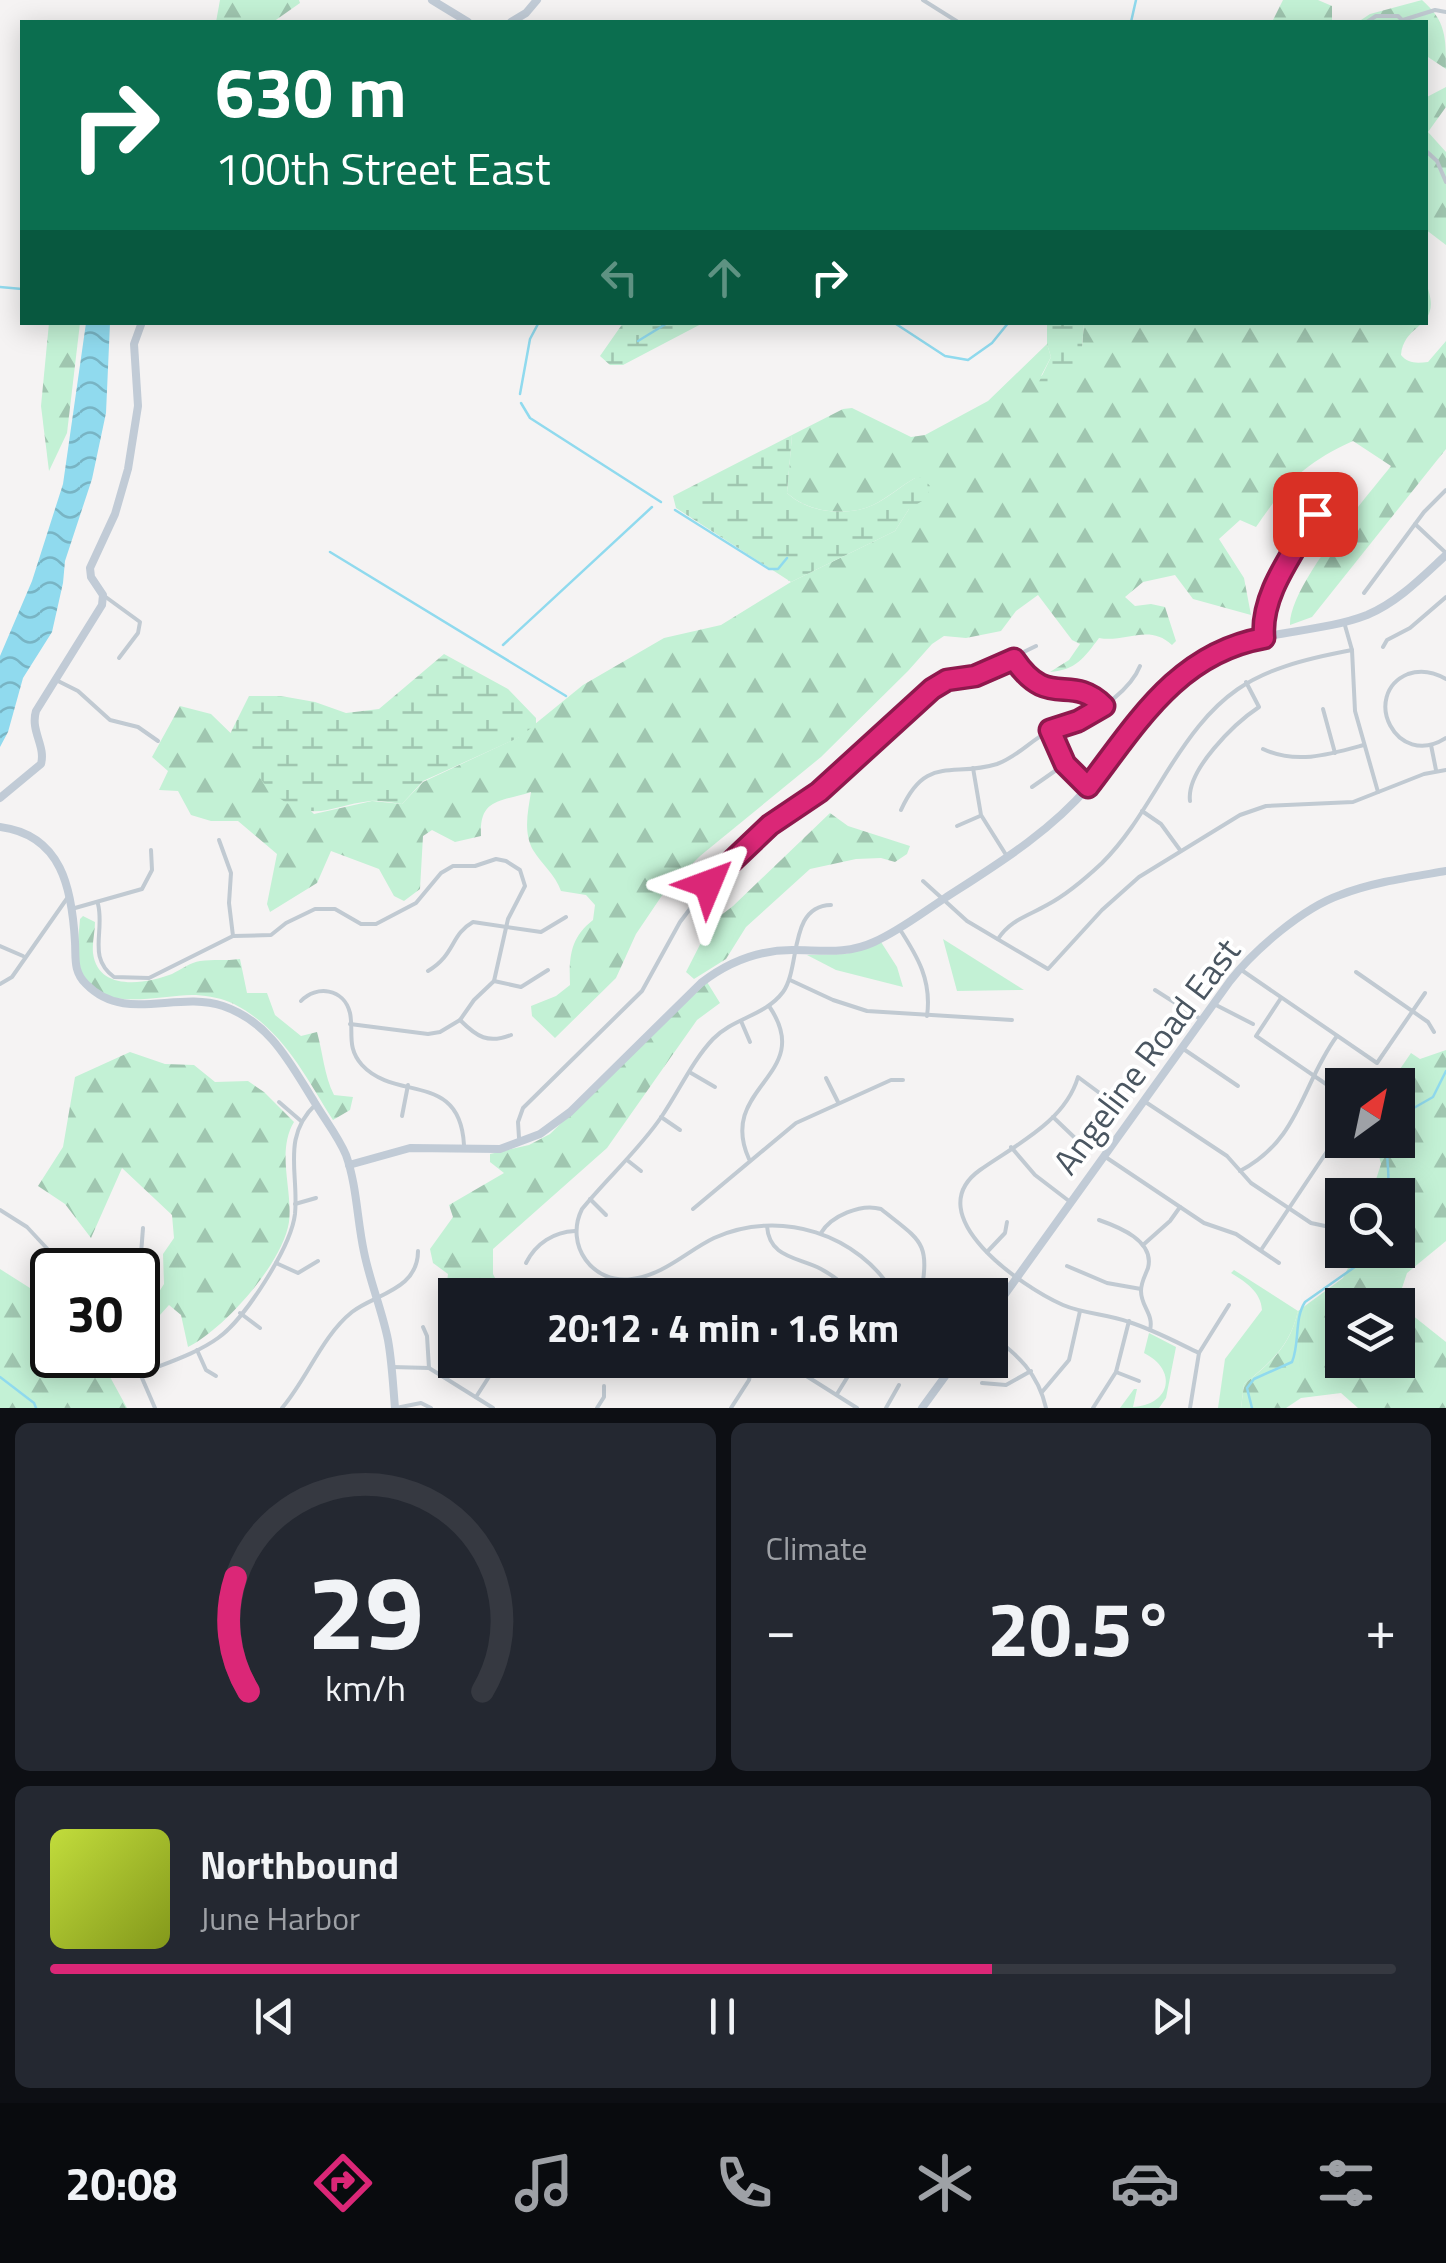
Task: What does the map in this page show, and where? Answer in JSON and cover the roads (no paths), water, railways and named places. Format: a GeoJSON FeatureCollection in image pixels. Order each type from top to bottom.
{"type":"FeatureCollection","features":[{"type":"Feature","properties":{"kind":"street"},"geometry":{"type":"LineString","coordinates":[[432,0],[451,19]]}},
{"type":"Feature","properties":{"kind":"street"},"geometry":{"type":"LineString","coordinates":[[514,20],[537,0]]}},
{"type":"Feature","properties":{"kind":"street"},"geometry":{"type":"LineString","coordinates":[[923,0],[955,20]]}},
{"type":"Feature","properties":{"kind":"street"},"geometry":{"type":"LineString","coordinates":[[1406,20],[1435,10],[1446,12]]}},
{"type":"Feature","properties":{"kind":"street"},"geometry":{"type":"LineString","coordinates":[[1371,20],[1379,16],[1401,20]]}},
{"type":"Feature","properties":{"kind":"street"},"geometry":{"type":"LineString","coordinates":[[1428,152],[1437,160],[1446,182]]}},
{"type":"Feature","properties":{"kind":"street"},"geometry":{"type":"LineString","coordinates":[[118,658],[138,632],[140,622],[103,595],[91,577],[90,568],[114,514],[128,469],[138,406],[134,344],[141,325]]}},
{"type":"Feature","properties":{"kind":"street"},"geometry":{"type":"LineString","coordinates":[[1264,638],[1268,600],[1315,514],[1338,484]]}},
{"type":"Feature","properties":{"kind":"street"},"geometry":{"type":"LineString","coordinates":[[1364,593],[1415,524],[1446,490]]}},
{"type":"Feature","properties":{"kind":"street"},"geometry":{"type":"LineString","coordinates":[[349,1165],[410,1148],[489,1150],[521,1142],[562,1120],[711,975],[743,958],[772,950],[844,951],[875,942],[899,928],[1008,858],[1046,828],[1088,787],[1174,679],[1218,652],[1344,622],[1395,600],[1446,554],[1415,524]]}},
{"type":"Feature","properties":{"kind":"street"},"geometry":{"type":"LineString","coordinates":[[1,799],[42,762],[33,721],[42,698],[98,613],[103,595]]}},
{"type":"Feature","properties":{"kind":"street"},"geometry":{"type":"LineString","coordinates":[[1383,647],[1386,640],[1410,628],[1446,597]]}},
{"type":"Feature","properties":{"kind":"street"},"geometry":{"type":"LineString","coordinates":[[1440,602],[1446,608]]}},
{"type":"Feature","properties":{"kind":"street"},"geometry":{"type":"LineString","coordinates":[[1344,622],[1352,650],[1354,703],[1378,793]]}},
{"type":"Feature","properties":{"kind":"street"},"geometry":{"type":"LineString","coordinates":[[521,1142],[518,1127],[523,1108],[642,991],[680,922],[708,884],[770,825],[819,792],[932,689],[947,680],[975,676],[1036,646]]}},
{"type":"Feature","properties":{"kind":"street"},"geometry":{"type":"LineString","coordinates":[[997,940],[1014,922],[1056,900],[1095,870],[1124,840],[1197,725],[1215,706],[1246,682],[1292,662],[1352,650]]}},
{"type":"Feature","properties":{"kind":"street"},"geometry":{"type":"LineString","coordinates":[[1014,659],[1028,679],[1042,688],[1076,690],[1092,695],[1104,706]]}},
{"type":"Feature","properties":{"kind":"street"},"geometry":{"type":"LineString","coordinates":[[901,810],[913,788],[929,774],[1008,759],[1050,730],[1078,721],[1104,706],[1140,666]]}},
{"type":"Feature","properties":{"kind":"street"},"geometry":{"type":"LineString","coordinates":[[1446,680],[1428,672],[1413,672],[1394,684],[1386,700],[1386,715],[1394,733],[1413,744],[1432,745],[1446,738]]}},
{"type":"Feature","properties":{"kind":"street"},"geometry":{"type":"LineString","coordinates":[[55,678],[78,691],[110,720],[138,727],[158,740]]}},
{"type":"Feature","properties":{"kind":"street"},"geometry":{"type":"LineString","coordinates":[[1190,802],[1190,790],[1214,749],[1259,707],[1246,682]]}},
{"type":"Feature","properties":{"kind":"street"},"geometry":{"type":"LineString","coordinates":[[1324,709],[1336,753]]}},
{"type":"Feature","properties":{"kind":"street"},"geometry":{"type":"LineString","coordinates":[[1050,730],[1065,764],[1088,787]]}},
{"type":"Feature","properties":{"kind":"street"},"geometry":{"type":"LineString","coordinates":[[1263,749],[1298,757],[1364,745]]}},
{"type":"Feature","properties":{"kind":"street"},"geometry":{"type":"LineString","coordinates":[[1432,745],[1436,771]]}},
{"type":"Feature","properties":{"kind":"street"},"geometry":{"type":"LineString","coordinates":[[1032,787],[1065,764]]}},
{"type":"Feature","properties":{"kind":"street"},"geometry":{"type":"LineString","coordinates":[[973,768],[981,815],[1008,858]]}},
{"type":"Feature","properties":{"kind":"street"},"geometry":{"type":"LineString","coordinates":[[923,880],[967,921],[1048,969],[1102,910],[1146,872],[1256,808],[1342,804],[1446,770]]}},
{"type":"Feature","properties":{"kind":"street"},"geometry":{"type":"LineString","coordinates":[[1142,811],[1161,824],[1180,851]]}},
{"type":"Feature","properties":{"kind":"street"},"geometry":{"type":"LineString","coordinates":[[957,826],[981,815]]}},
{"type":"Feature","properties":{"kind":"street"},"geometry":{"type":"LineString","coordinates":[[0,816],[14,830],[53,854],[68,897],[75,967],[80,978],[96,993],[123,1005],[194,1000],[236,1011],[253,1020],[278,1045],[339,1140],[349,1165],[362,1247],[392,1367],[395,1408],[417,1404],[431,1408]]}},
{"type":"Feature","properties":{"kind":"street"},"geometry":{"type":"LineString","coordinates":[[0,827],[14,830]]}},
{"type":"Feature","properties":{"kind":"street"},"geometry":{"type":"LineString","coordinates":[[219,840],[232,873],[229,903],[233,936]]}},
{"type":"Feature","properties":{"kind":"street"},"geometry":{"type":"LineString","coordinates":[[70,909],[142,889],[152,870],[151,850]]}},
{"type":"Feature","properties":{"kind":"street"},"geometry":{"type":"LineString","coordinates":[[98,904],[102,924],[96,954],[107,973],[122,980],[149,978],[233,936],[271,936],[286,922],[322,908],[335,910],[361,924],[376,924],[416,903],[448,868],[475,866],[496,859],[516,866],[526,882],[506,926],[494,980],[460,1020],[440,1032],[421,1034],[350,1024]]}},
{"type":"Feature","properties":{"kind":"street","name":"Angeline Road East"},"geometry":{"type":"LineString","coordinates":[[1008,1290],[1240,968],[1266,943],[1337,896],[1446,871]]}},
{"type":"Feature","properties":{"kind":"street"},"geometry":{"type":"LineString","coordinates":[[3,983],[68,897]]}},
{"type":"Feature","properties":{"kind":"street"},"geometry":{"type":"LineString","coordinates":[[831,905],[820,906],[799,929],[790,980],[769,1006],[716,1036],[661,1117],[590,1199],[576,1230],[579,1250],[594,1269],[610,1278],[628,1280],[674,1264],[726,1234],[767,1226],[821,1233],[864,1258],[881,1278]]}},
{"type":"Feature","properties":{"kind":"street"},"geometry":{"type":"LineString","coordinates":[[428,971],[448,956],[468,924],[484,921],[540,932],[566,917]]}},
{"type":"Feature","properties":{"kind":"street"},"geometry":{"type":"LineString","coordinates":[[899,928],[924,972],[927,1017]]}},
{"type":"Feature","properties":{"kind":"street"},"geometry":{"type":"LineString","coordinates":[[0,946],[25,957]]}},
{"type":"Feature","properties":{"kind":"street"},"geometry":{"type":"LineString","coordinates":[[1240,968],[1378,1063],[1424,994]]}},
{"type":"Feature","properties":{"kind":"street"},"geometry":{"type":"LineString","coordinates":[[494,980],[521,987],[548,970]]}},
{"type":"Feature","properties":{"kind":"street"},"geometry":{"type":"LineString","coordinates":[[1356,972],[1428,1022],[1434,1032]]}},
{"type":"Feature","properties":{"kind":"street"},"geometry":{"type":"LineString","coordinates":[[790,980],[856,1008],[927,1017],[1012,1020]]}},
{"type":"Feature","properties":{"kind":"street"},"geometry":{"type":"LineString","coordinates":[[1155,990],[1202,1020]]}},
{"type":"Feature","properties":{"kind":"street"},"geometry":{"type":"LineString","coordinates":[[301,1002],[316,991],[335,994],[347,1006],[351,1046],[363,1066],[382,1079],[434,1093],[450,1106],[460,1122],[464,1150]]}},
{"type":"Feature","properties":{"kind":"street"},"geometry":{"type":"LineString","coordinates":[[1281,998],[1256,1036],[1325,1084]]}},
{"type":"Feature","properties":{"kind":"street"},"geometry":{"type":"LineString","coordinates":[[1214,1004],[1253,1024]]}},
{"type":"Feature","properties":{"kind":"street"},"geometry":{"type":"LineString","coordinates":[[749,1160],[741,1135],[744,1110],[774,1070],[782,1048],[780,1022],[769,1006]]}},
{"type":"Feature","properties":{"kind":"street"},"geometry":{"type":"LineString","coordinates":[[460,1020],[483,1038],[495,1040],[512,1035]]}},
{"type":"Feature","properties":{"kind":"street"},"geometry":{"type":"LineString","coordinates":[[741,1022],[750,1042]]}},
{"type":"Feature","properties":{"kind":"street"},"geometry":{"type":"LineString","coordinates":[[1239,1171],[1266,1154],[1302,1107],[1324,1053],[1336,1036]]}},
{"type":"Feature","properties":{"kind":"street"},"geometry":{"type":"LineString","coordinates":[[1182,1048],[1238,1086]]}},
{"type":"Feature","properties":{"kind":"street"},"geometry":{"type":"LineString","coordinates":[[691,1073],[714,1087]]}},
{"type":"Feature","properties":{"kind":"street"},"geometry":{"type":"LineString","coordinates":[[1106,1096],[1078,1077],[1073,1092],[1053,1117],[970,1178],[959,1199],[964,1224],[987,1252],[1056,1302],[1128,1321],[1199,1354]]}},
{"type":"Feature","properties":{"kind":"street"},"geometry":{"type":"LineString","coordinates":[[826,1078],[838,1102]]}},
{"type":"Feature","properties":{"kind":"street"},"geometry":{"type":"LineString","coordinates":[[693,1209],[796,1123],[891,1080],[903,1080]]}},
{"type":"Feature","properties":{"kind":"street"},"geometry":{"type":"LineString","coordinates":[[402,1116],[408,1086]]}},
{"type":"Feature","properties":{"kind":"street"},"geometry":{"type":"LineString","coordinates":[[1144,1101],[1227,1156],[1251,1183],[1311,1223],[1325,1226]]}},
{"type":"Feature","properties":{"kind":"street"},"geometry":{"type":"LineString","coordinates":[[279,1102],[300,1121]]}},
{"type":"Feature","properties":{"kind":"street"},"geometry":{"type":"LineString","coordinates":[[160,1366],[221,1336],[276,1263],[292,1230],[292,1155],[300,1121],[316,1104]]}},
{"type":"Feature","properties":{"kind":"street"},"geometry":{"type":"LineString","coordinates":[[661,1117],[680,1130]]}},
{"type":"Feature","properties":{"kind":"street"},"geometry":{"type":"LineString","coordinates":[[1053,1117],[1075,1138]]}},
{"type":"Feature","properties":{"kind":"street"},"geometry":{"type":"LineString","coordinates":[[1011,1147],[1035,1175],[1071,1202]]}},
{"type":"Feature","properties":{"kind":"street"},"geometry":{"type":"LineString","coordinates":[[1261,1250],[1325,1154]]}},
{"type":"Feature","properties":{"kind":"street"},"geometry":{"type":"LineString","coordinates":[[1104,1156],[1206,1224],[1236,1234],[1279,1262]]}},
{"type":"Feature","properties":{"kind":"street"},"geometry":{"type":"LineString","coordinates":[[627,1160],[641,1171]]}},
{"type":"Feature","properties":{"kind":"street"},"geometry":{"type":"LineString","coordinates":[[295,1204],[316,1198]]}},
{"type":"Feature","properties":{"kind":"street"},"geometry":{"type":"LineString","coordinates":[[590,1199],[606,1215]]}},
{"type":"Feature","properties":{"kind":"street"},"geometry":{"type":"LineString","coordinates":[[1143,1246],[1180,1207]]}},
{"type":"Feature","properties":{"kind":"street"},"geometry":{"type":"LineString","coordinates":[[821,1233],[830,1222],[859,1208],[881,1209],[924,1248],[924,1278]]}},
{"type":"Feature","properties":{"kind":"street"},"geometry":{"type":"LineString","coordinates":[[0,1210],[28,1227],[47,1248]]}},
{"type":"Feature","properties":{"kind":"street"},"geometry":{"type":"LineString","coordinates":[[1099,1220],[1126,1232],[1143,1246],[1149,1262],[1141,1289],[1151,1316],[1150,1330]]}},
{"type":"Feature","properties":{"kind":"street"},"geometry":{"type":"LineString","coordinates":[[987,1252],[1005,1233],[1007,1222]]}},
{"type":"Feature","properties":{"kind":"street"},"geometry":{"type":"LineString","coordinates":[[767,1226],[769,1239],[779,1252],[824,1270],[834,1278]]}},
{"type":"Feature","properties":{"kind":"street"},"geometry":{"type":"LineString","coordinates":[[141,1248],[143,1228]]}},
{"type":"Feature","properties":{"kind":"street"},"geometry":{"type":"LineString","coordinates":[[526,1263],[534,1250],[552,1236],[576,1230]]}},
{"type":"Feature","properties":{"kind":"street"},"geometry":{"type":"LineString","coordinates":[[282,1408],[347,1316],[398,1289],[417,1261],[418,1251]]}},
{"type":"Feature","properties":{"kind":"street"},"geometry":{"type":"LineString","coordinates":[[276,1263],[298,1273],[318,1261]]}},
{"type":"Feature","properties":{"kind":"street"},"geometry":{"type":"LineString","coordinates":[[1066,1266],[1107,1284],[1141,1289]]}},
{"type":"Feature","properties":{"kind":"street"},"geometry":{"type":"LineString","coordinates":[[1190,1408],[1199,1354],[1229,1306]]}},
{"type":"Feature","properties":{"kind":"street"},"geometry":{"type":"LineString","coordinates":[[1042,1392],[1069,1360],[1080,1311]]}},
{"type":"Feature","properties":{"kind":"street"},"geometry":{"type":"LineString","coordinates":[[240,1313],[260,1328]]}},
{"type":"Feature","properties":{"kind":"street"},"geometry":{"type":"LineString","coordinates":[[1092,1408],[1116,1372],[1128,1321]]}},
{"type":"Feature","properties":{"kind":"street"},"geometry":{"type":"LineString","coordinates":[[422,1327],[427,1336],[429,1368]]}},
{"type":"Feature","properties":{"kind":"street"},"geometry":{"type":"LineString","coordinates":[[1008,1347],[1031,1372],[1046,1408]]}},
{"type":"Feature","properties":{"kind":"street"},"geometry":{"type":"LineString","coordinates":[[197,1350],[206,1370],[216,1376]]}},
{"type":"Feature","properties":{"kind":"street"},"geometry":{"type":"LineString","coordinates":[[392,1367],[429,1368],[493,1408]]}},
{"type":"Feature","properties":{"kind":"street"},"geometry":{"type":"LineString","coordinates":[[982,1384],[1006,1386],[1031,1372]]}},
{"type":"Feature","properties":{"kind":"street"},"geometry":{"type":"LineString","coordinates":[[1116,1372],[1139,1381]]}},
{"type":"Feature","properties":{"kind":"street"},"geometry":{"type":"LineString","coordinates":[[142,1378],[155,1408]]}},
{"type":"Feature","properties":{"kind":"street"},"geometry":{"type":"LineString","coordinates":[[476,1397],[489,1378]]}},
{"type":"Feature","properties":{"kind":"street"},"geometry":{"type":"LineString","coordinates":[[730,1408],[749,1378]]}},
{"type":"Feature","properties":{"kind":"street"},"geometry":{"type":"LineString","coordinates":[[809,1378],[857,1408]]}},
{"type":"Feature","properties":{"kind":"street"},"geometry":{"type":"LineString","coordinates":[[836,1395],[847,1378]]}},
{"type":"Feature","properties":{"kind":"street"},"geometry":{"type":"LineString","coordinates":[[922,1408],[944,1378]]}},
{"type":"Feature","properties":{"kind":"street"},"geometry":{"type":"LineString","coordinates":[[597,1408],[604,1397],[604,1386]]}},
{"type":"Feature","properties":{"kind":"street"},"geometry":{"type":"LineString","coordinates":[[886,1408],[900,1386]]}},
{"type":"Feature","properties":{"kind":"water"},"geometry":{"type":"Polygon","coordinates":[[[86,325],[110,325],[106,413],[92,479],[65,561],[52,632],[23,678],[0,747],[0,656],[32,581],[63,484],[86,325]]]}},
{"type":"Feature","properties":{"kind":"waterway"},"geometry":{"type":"LineString","coordinates":[[1131,20],[1136,0]]}},
{"type":"Feature","properties":{"kind":"waterway"},"geometry":{"type":"LineString","coordinates":[[0,287],[20,289]]}},
{"type":"Feature","properties":{"kind":"waterway"},"geometry":{"type":"LineString","coordinates":[[520,394],[530,339],[537,325]]}},
{"type":"Feature","properties":{"kind":"waterway"},"geometry":{"type":"LineString","coordinates":[[638,341],[664,325]]}},
{"type":"Feature","properties":{"kind":"waterway"},"geometry":{"type":"LineString","coordinates":[[898,325],[945,356],[968,360],[992,343],[1007,325]]}},
{"type":"Feature","properties":{"kind":"waterway"},"geometry":{"type":"LineString","coordinates":[[521,403],[530,418],[661,502]]}},
{"type":"Feature","properties":{"kind":"waterway"},"geometry":{"type":"LineString","coordinates":[[503,645],[652,507]]}},
{"type":"Feature","properties":{"kind":"waterway"},"geometry":{"type":"LineString","coordinates":[[675,510],[769,569],[778,569],[787,558]]}},
{"type":"Feature","properties":{"kind":"waterway"},"geometry":{"type":"LineString","coordinates":[[330,552],[566,696]]}},
{"type":"Feature","properties":{"kind":"waterway"},"geometry":{"type":"LineString","coordinates":[[1415,1107],[1433,1097],[1446,1071]]}},
{"type":"Feature","properties":{"kind":"waterway"},"geometry":{"type":"LineString","coordinates":[[1387,1158],[1388,1178]]}},
{"type":"Feature","properties":{"kind":"waterway"},"geometry":{"type":"LineString","coordinates":[[1252,1408],[1247,1388],[1254,1379],[1292,1362],[1305,1302],[1353,1268]]}},
{"type":"Feature","properties":{"kind":"waterway"},"geometry":{"type":"LineString","coordinates":[[0,1377],[36,1408]]}}]}
